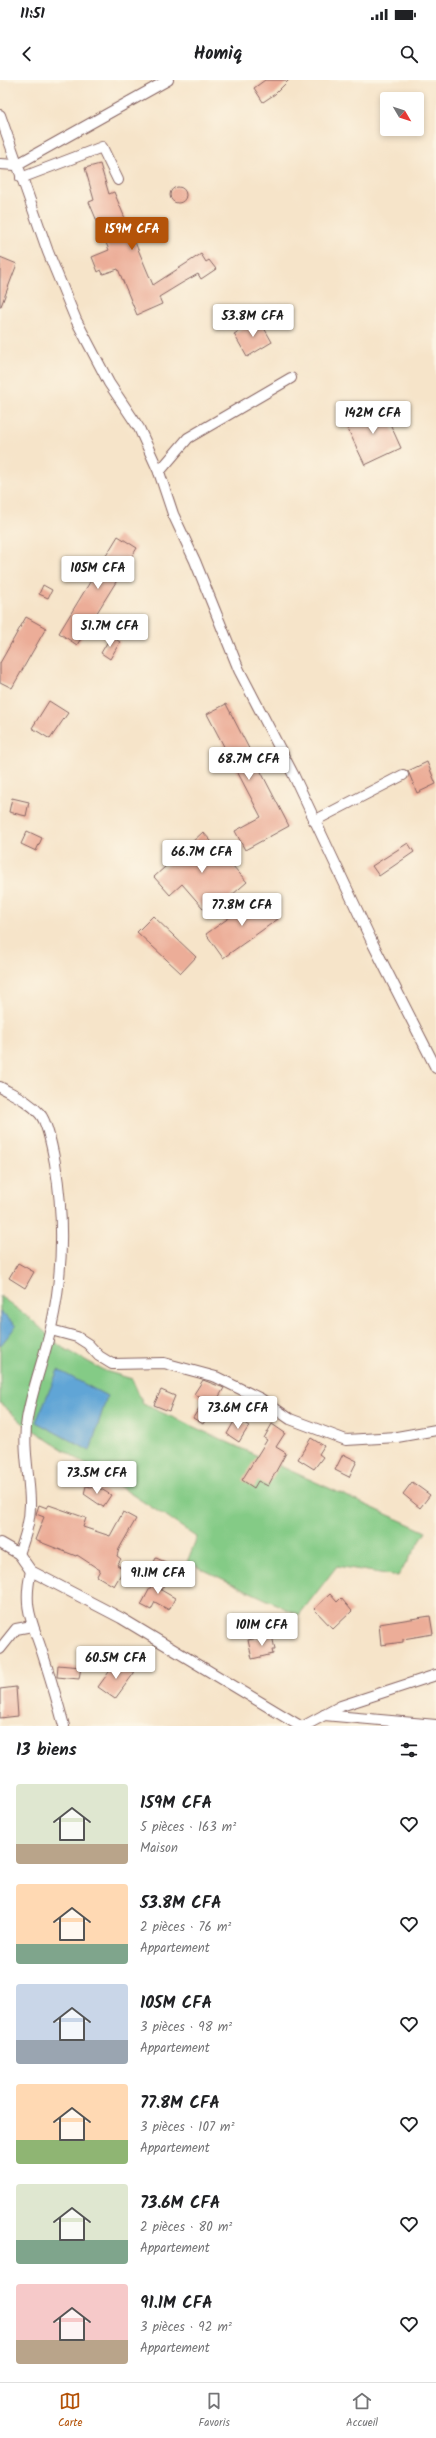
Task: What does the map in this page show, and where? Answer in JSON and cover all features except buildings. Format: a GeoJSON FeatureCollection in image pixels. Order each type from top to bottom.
{"type":"FeatureCollection","features":[{"type":"Feature","properties":{"kind":"street"},"geometry":{"type":"LineString","coordinates":[[0,164],[16,165],[168,80]]}},
{"type":"Feature","properties":{"kind":"street"},"geometry":{"type":"LineString","coordinates":[[0,115],[16,165],[48,252],[76,320],[109,383],[139,428],[159,472],[174,514],[195,561],[239,670],[294,774],[314,821],[339,870],[373,944],[436,1068]]}},
{"type":"Feature","properties":{"kind":"street"},"geometry":{"type":"LineString","coordinates":[[21,178],[102,147],[118,180]]}},
{"type":"Feature","properties":{"kind":"street"},"geometry":{"type":"LineString","coordinates":[[159,472],[188,438],[291,378]]}},
{"type":"Feature","properties":{"kind":"street"},"geometry":{"type":"LineString","coordinates":[[314,821],[402,775]]}},
{"type":"Feature","properties":{"kind":"street"},"geometry":{"type":"LineString","coordinates":[[0,1087],[28,1102],[42,1115],[53,1152],[59,1185],[61,1257],[58,1296],[51,1330],[27,1419],[25,1446],[30,1505],[29,1522],[19,1554]]}},
{"type":"Feature","properties":{"kind":"street"},"geometry":{"type":"LineString","coordinates":[[51,1330],[77,1337],[88,1344],[99,1356],[112,1364],[164,1363],[216,1376],[261,1399],[290,1419],[346,1440],[397,1437],[436,1430]]}},
{"type":"Feature","properties":{"kind":"street"},"geometry":{"type":"LineString","coordinates":[[0,1543],[19,1554],[31,1571],[121,1618],[300,1726]]}},
{"type":"Feature","properties":{"kind":"street"},"geometry":{"type":"LineString","coordinates":[[31,1571],[27,1590],[32,1626],[44,1655],[64,1726]]}},
{"type":"Feature","properties":{"kind":"street"},"geometry":{"type":"LineString","coordinates":[[0,1648],[16,1629],[32,1626]]}},
{"type":"Feature","properties":{"kind":"street"},"geometry":{"type":"LineString","coordinates":[[304,1726],[341,1706],[436,1674]]}},
{"type":"Feature","properties":{"kind":"street"},"geometry":{"type":"LineString","coordinates":[[324,1715],[436,1725]]}},
{"type":"Feature","properties":{"kind":"green space"},"geometry":{"type":"Polygon","coordinates":[[[0,1296],[32,1320],[60,1346],[105,1371],[132,1379],[143,1404],[426,1532],[398,1576],[337,1566],[299,1615],[187,1562],[197,1537],[24,1424],[0,1403],[0,1296]]]}},
{"type":"Feature","properties":{"kind":"water"},"geometry":{"type":"Polygon","coordinates":[[[0,1311],[16,1326],[0,1346],[0,1311]]]}},
{"type":"Feature","properties":{"kind":"water"},"geometry":{"type":"Polygon","coordinates":[[[58,1370],[107,1396],[90,1451],[36,1422],[58,1370]]]}}]}
